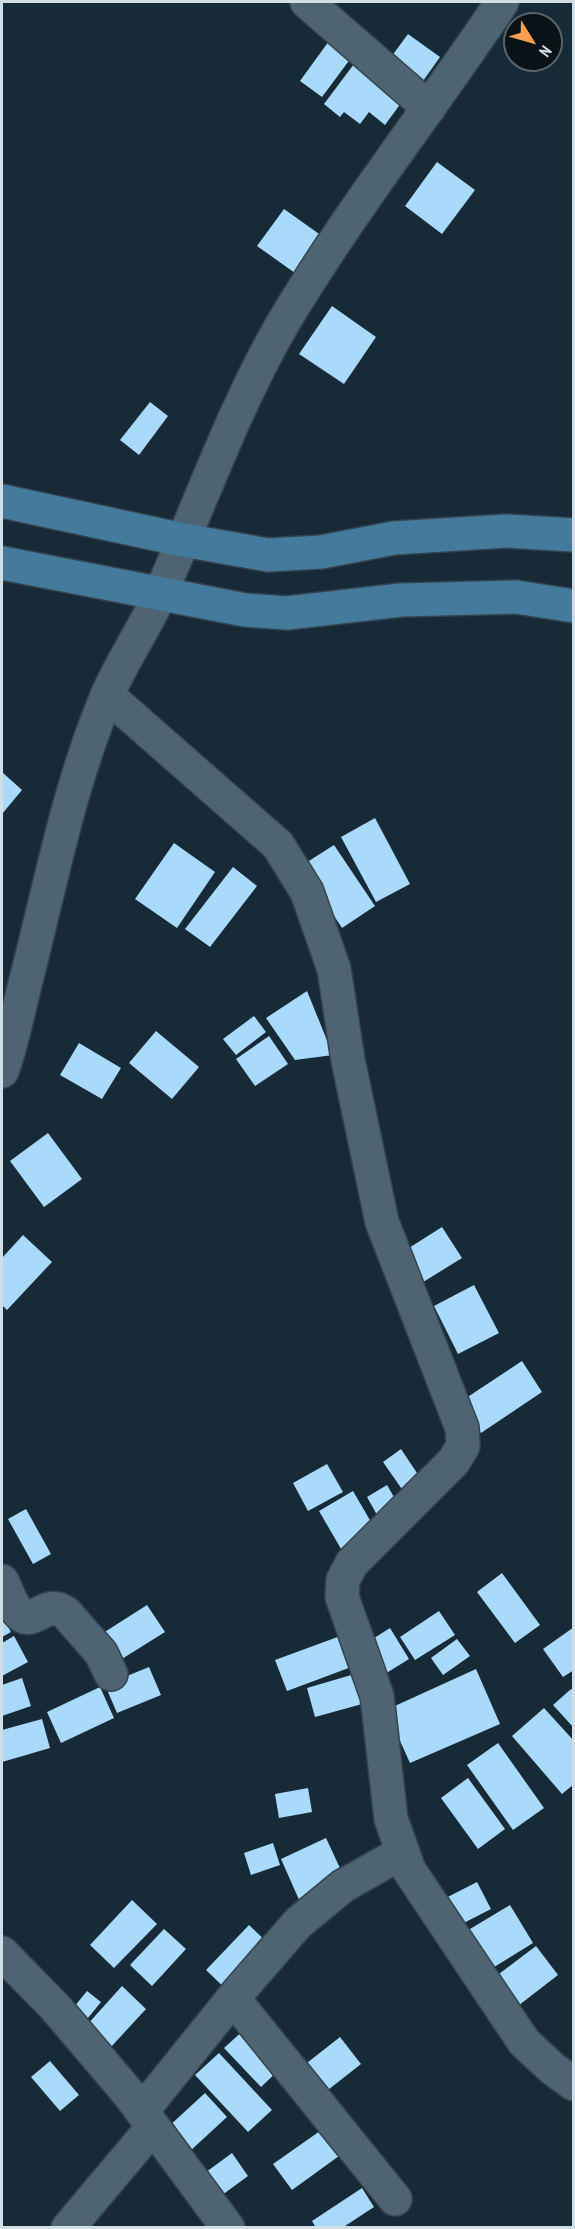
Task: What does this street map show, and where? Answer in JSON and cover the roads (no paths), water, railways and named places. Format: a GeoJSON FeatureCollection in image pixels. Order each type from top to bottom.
{"type":"FeatureCollection","features":[{"type":"Feature","properties":{"kind":"main road"},"geometry":{"type":"LineString","coordinates":[[2,501],[183,540],[268,555],[321,552],[394,538],[494,531],[573,535]]}},
{"type":"Feature","properties":{"kind":"main road"},"geometry":{"type":"LineString","coordinates":[[2,562],[245,610],[287,612],[401,600],[504,597],[573,606]]}},
{"type":"Feature","properties":{"kind":"street"},"geometry":{"type":"LineString","coordinates":[[307,2],[429,108]]}},
{"type":"Feature","properties":{"kind":"street"},"geometry":{"type":"LineString","coordinates":[[2,1071],[38,936],[63,827],[82,765],[107,695],[161,594],[221,447],[282,325],[359,204],[502,2]]}},
{"type":"Feature","properties":{"kind":"street"},"geometry":{"type":"LineString","coordinates":[[107,695],[278,845],[307,892],[334,969],[348,1060],[381,1222],[462,1428],[463,1446],[454,1461],[352,1563],[343,1580],[342,1597],[377,1696],[391,1819],[410,1870],[524,2042],[573,2084]]}},
{"type":"Feature","properties":{"kind":"street"},"geometry":{"type":"LineString","coordinates":[[2,1581],[18,1613],[24,1617],[30,1618],[53,1607],[60,1608],[66,1613],[100,1653],[111,1674]]}},
{"type":"Feature","properties":{"kind":"street"},"geometry":{"type":"LineString","coordinates":[[68,2228],[148,2119],[232,1998],[298,1923],[343,1886],[403,1852]]}},
{"type":"Feature","properties":{"kind":"street"},"geometry":{"type":"LineString","coordinates":[[2,1953],[55,2007],[148,2119],[228,2228]]}},
{"type":"Feature","properties":{"kind":"street"},"geometry":{"type":"LineString","coordinates":[[232,1998],[396,2199]]}}]}
